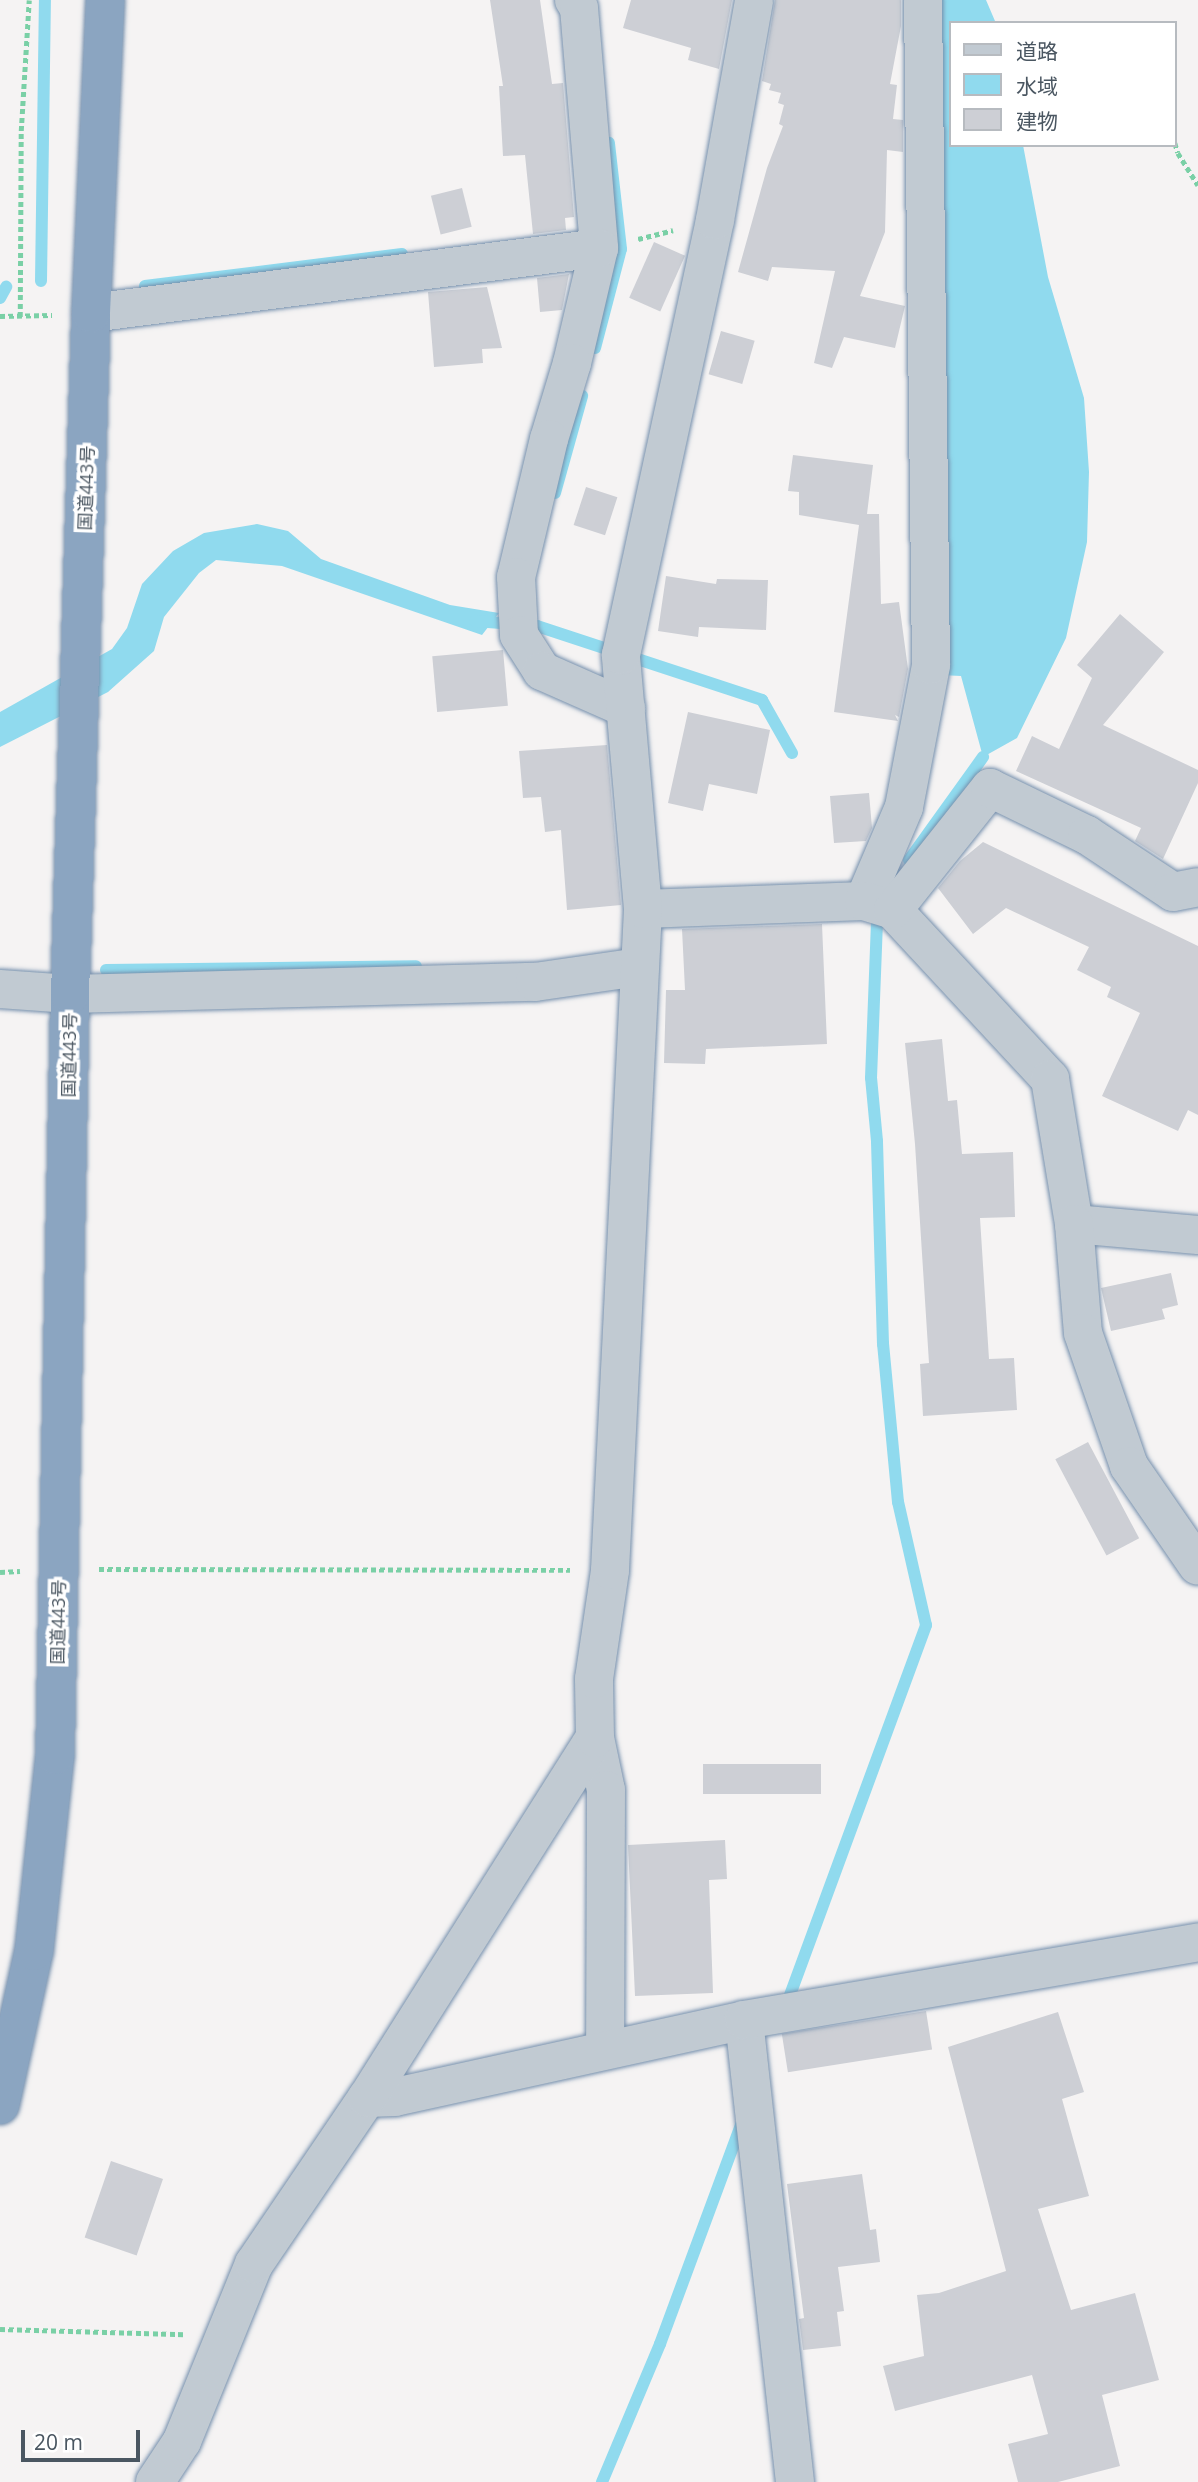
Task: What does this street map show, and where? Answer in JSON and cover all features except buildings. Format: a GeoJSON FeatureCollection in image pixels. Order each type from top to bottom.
{"type":"FeatureCollection","features":[{"type":"Feature","properties":{"kind":"highway","name":"国道443号"},"geometry":{"type":"LineString","coordinates":[[0,2105],[34,1951],[55,1755],[70,994],[91,313],[105,0]]}},
{"type":"Feature","properties":{"kind":"street"},"geometry":{"type":"LineString","coordinates":[[574,0],[579,8],[599,248],[572,363],[548,439],[516,578],[519,635],[542,671],[626,708]]}},
{"type":"Feature","properties":{"kind":"street"},"geometry":{"type":"LineString","coordinates":[[605,2050],[606,1790],[594,1738],[594,1679],[610,1570],[643,909],[621,655],[715,220],[754,0]]}},
{"type":"Feature","properties":{"kind":"street"},"geometry":{"type":"LineString","coordinates":[[878,905],[904,807],[930,666],[923,0]]}},
{"type":"Feature","properties":{"kind":"street"},"geometry":{"type":"LineString","coordinates":[[91,313],[599,248]]}},
{"type":"Feature","properties":{"kind":"street"},"geometry":{"type":"LineString","coordinates":[[643,909],[878,905],[990,788],[1087,835],[1173,892],[1198,887]]}},
{"type":"Feature","properties":{"kind":"street"},"geometry":{"type":"LineString","coordinates":[[878,905],[1050,1079],[1074,1224],[1083,1333],[1129,1466],[1198,1566]]}},
{"type":"Feature","properties":{"kind":"street"},"geometry":{"type":"LineString","coordinates":[[0,989],[70,994],[535,982],[639,967]]}},
{"type":"Feature","properties":{"kind":"street"},"geometry":{"type":"LineString","coordinates":[[1074,1224],[1198,1235]]}},
{"type":"Feature","properties":{"kind":"street"},"geometry":{"type":"LineString","coordinates":[[155,2482],[181,2441],[227,2335],[254,2264],[367,2098],[594,1738]]}},
{"type":"Feature","properties":{"kind":"street"},"geometry":{"type":"LineString","coordinates":[[367,2098],[394,2097],[744,2020],[1198,1942]]}},
{"type":"Feature","properties":{"kind":"street"},"geometry":{"type":"LineString","coordinates":[[744,2020],[795,2482]]}},
{"type":"Feature","properties":{"kind":"path"},"geometry":{"type":"LineString","coordinates":[[20,317],[20,131],[29,0]]}},
{"type":"Feature","properties":{"kind":"path"},"geometry":{"type":"LineString","coordinates":[[1176,147],[1198,185]]}},
{"type":"Feature","properties":{"kind":"path"},"geometry":{"type":"LineString","coordinates":[[599,248],[715,220]]}},
{"type":"Feature","properties":{"kind":"path"},"geometry":{"type":"LineString","coordinates":[[0,316],[91,313]]}},
{"type":"Feature","properties":{"kind":"path"},"geometry":{"type":"LineString","coordinates":[[60,1569],[610,1570]]}},
{"type":"Feature","properties":{"kind":"path"},"geometry":{"type":"LineString","coordinates":[[0,2329],[227,2335]]}},
{"type":"Feature","properties":{"kind":"water"},"geometry":{"type":"Polygon","coordinates":[[[937,0],[986,0],[995,21],[950,21],[950,147],[1023,147],[1048,277],[1084,398],[1089,472],[1087,542],[1066,638],[1017,738],[983,757],[961,676],[941,675],[937,0]]]}},
{"type":"Feature","properties":{"kind":"water"},"geometry":{"type":"Polygon","coordinates":[[[257,524],[288,531],[321,559],[450,605],[499,613],[482,635],[282,566],[216,560],[199,573],[164,617],[154,651],[108,692],[0,747],[0,712],[112,649],[127,628],[142,584],[173,551],[204,533],[257,524]]]}},
{"type":"Feature","properties":{"kind":"waterway"},"geometry":{"type":"LineString","coordinates":[[41,281],[45,0]]}},
{"type":"Feature","properties":{"kind":"waterway"},"geometry":{"type":"LineString","coordinates":[[595,348],[621,249],[609,143]]}},
{"type":"Feature","properties":{"kind":"waterway"},"geometry":{"type":"LineString","coordinates":[[145,286],[402,254]]}},
{"type":"Feature","properties":{"kind":"waterway"},"geometry":{"type":"LineString","coordinates":[[0,298],[6,287]]}},
{"type":"Feature","properties":{"kind":"waterway"},"geometry":{"type":"LineString","coordinates":[[555,493],[582,396]]}},
{"type":"Feature","properties":{"kind":"waterway"},"geometry":{"type":"LineString","coordinates":[[475,621],[537,626],[762,700],[792,753]]}},
{"type":"Feature","properties":{"kind":"waterway"},"geometry":{"type":"LineString","coordinates":[[909,860],[983,757]]}},
{"type":"Feature","properties":{"kind":"waterway"},"geometry":{"type":"LineString","coordinates":[[790,1995],[926,1625],[898,1502],[883,1344],[877,1141],[871,1078],[877,925]]}},
{"type":"Feature","properties":{"kind":"waterway"},"geometry":{"type":"LineString","coordinates":[[106,970],[416,966]]}},
{"type":"Feature","properties":{"kind":"waterway"},"geometry":{"type":"LineString","coordinates":[[602,2482],[660,2344],[743,2120]]}}]}
